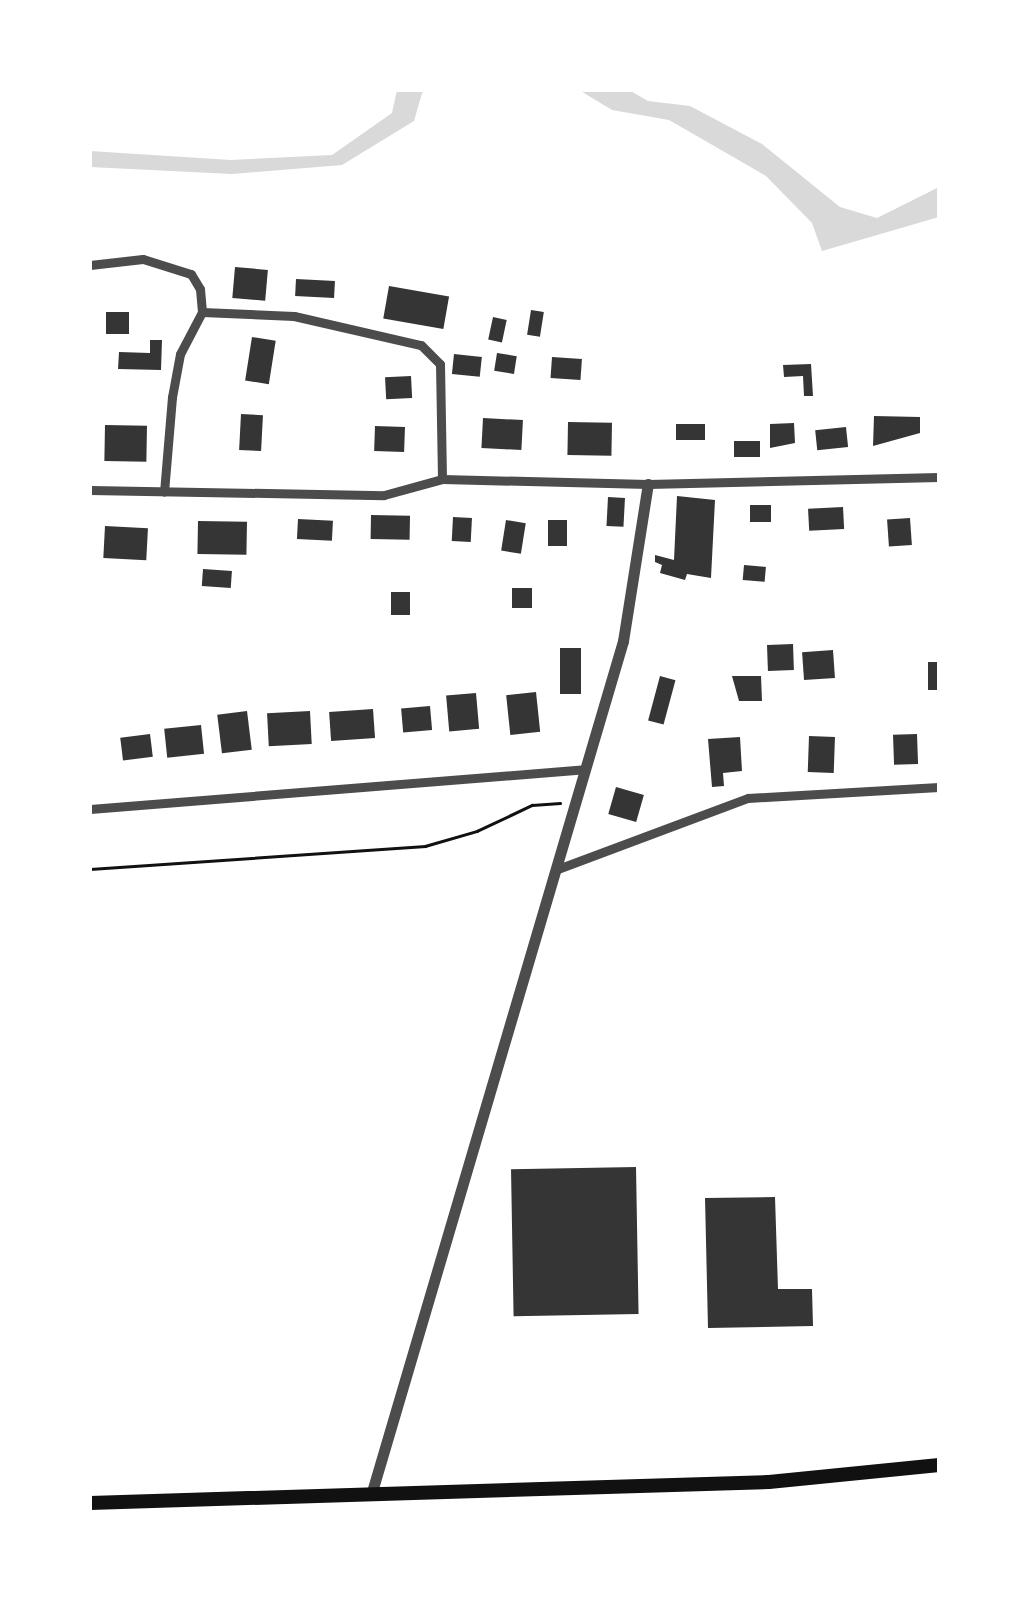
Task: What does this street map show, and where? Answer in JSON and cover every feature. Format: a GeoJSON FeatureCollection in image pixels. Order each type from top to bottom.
{"type":"FeatureCollection","features":[{"type":"Feature","properties":{"kind":"main road"},"geometry":{"type":"LineString","coordinates":[[90,1503],[769,1482],[939,1464]]}},
{"type":"Feature","properties":{"kind":"street"},"geometry":{"type":"LineString","coordinates":[[90,265],[143,259],[176,267],[200,288],[202,312],[180,354],[164,492]]}},
{"type":"Feature","properties":{"kind":"street"},"geometry":{"type":"LineString","coordinates":[[202,312],[294,316],[421,345],[440,364],[442,479]]}},
{"type":"Feature","properties":{"kind":"street"},"geometry":{"type":"LineString","coordinates":[[90,490],[384,495],[442,479],[648,484],[939,477]]}},
{"type":"Feature","properties":{"kind":"street"},"geometry":{"type":"LineString","coordinates":[[372,1494],[623,641],[648,484]]}},
{"type":"Feature","properties":{"kind":"street"},"geometry":{"type":"LineString","coordinates":[[90,810],[584,769]]}},
{"type":"Feature","properties":{"kind":"street"},"geometry":{"type":"LineString","coordinates":[[555,870],[748,798],[939,787]]}},
{"type":"Feature","properties":{"kind":"path"},"geometry":{"type":"LineString","coordinates":[[90,870],[425,846],[478,831],[532,805],[574,802]]}},
{"type":"Feature","properties":{"kind":"shaded area"},"geometry":{"type":"Polygon","coordinates":[[[397,90],[423,90],[414,121],[342,165],[232,174],[90,167],[90,151],[231,160],[332,155],[392,113],[397,90]]]}},
{"type":"Feature","properties":{"kind":"shaded area"},"geometry":{"type":"Polygon","coordinates":[[[579,90],[629,90],[648,101],[690,106],[762,144],[840,207],[877,218],[939,187],[939,217],[822,251],[812,223],[766,176],[669,120],[612,110],[579,90]]]}},
{"type":"Feature","properties":{"kind":"building"},"geometry":{"type":"Polygon","coordinates":[[[235,267],[268,270],[265,301],[232,298],[235,267]]]}},
{"type":"Feature","properties":{"kind":"building"},"geometry":{"type":"Polygon","coordinates":[[[296,279],[335,281],[334,298],[295,296],[296,279]]]}},
{"type":"Feature","properties":{"kind":"building"},"geometry":{"type":"Polygon","coordinates":[[[389,286],[449,297],[443,329],[383,318],[389,286]]]}},
{"type":"Feature","properties":{"kind":"building"},"geometry":{"type":"Polygon","coordinates":[[[531,310],[544,312],[540,337],[527,335],[531,310]]]}},
{"type":"Feature","properties":{"kind":"building"},"geometry":{"type":"Polygon","coordinates":[[[106,312],[129,312],[129,334],[106,334],[106,312]]]}},
{"type":"Feature","properties":{"kind":"building"},"geometry":{"type":"Polygon","coordinates":[[[493,317],[507,320],[502,342],[488,339],[493,317]]]}},
{"type":"Feature","properties":{"kind":"building"},"geometry":{"type":"Polygon","coordinates":[[[252,337],[276,341],[269,384],[245,380],[252,337]]]}},
{"type":"Feature","properties":{"kind":"building"},"geometry":{"type":"Polygon","coordinates":[[[150,340],[162,340],[161,370],[118,369],[119,352],[150,353],[150,340]]]}},
{"type":"Feature","properties":{"kind":"building"},"geometry":{"type":"Polygon","coordinates":[[[497,353],[517,356],[514,374],[494,371],[497,353]]]}},
{"type":"Feature","properties":{"kind":"building"},"geometry":{"type":"Polygon","coordinates":[[[454,354],[482,357],[480,377],[452,374],[454,354]]]}},
{"type":"Feature","properties":{"kind":"building"},"geometry":{"type":"Polygon","coordinates":[[[552,357],[582,359],[580,380],[551,378],[552,357]]]}},
{"type":"Feature","properties":{"kind":"building"},"geometry":{"type":"Polygon","coordinates":[[[811,364],[813,396],[804,396],[803,376],[784,377],[783,365],[811,364]]]}},
{"type":"Feature","properties":{"kind":"building"},"geometry":{"type":"Polygon","coordinates":[[[411,376],[412,398],[386,399],[385,377],[411,376]]]}},
{"type":"Feature","properties":{"kind":"building"},"geometry":{"type":"Polygon","coordinates":[[[241,414],[263,415],[261,451],[239,450],[241,414]]]}},
{"type":"Feature","properties":{"kind":"building"},"geometry":{"type":"Polygon","coordinates":[[[874,416],[920,417],[920,433],[873,446],[874,416]]]}},
{"type":"Feature","properties":{"kind":"building"},"geometry":{"type":"Polygon","coordinates":[[[483,418],[523,420],[521,450],[481,448],[483,418]]]}},
{"type":"Feature","properties":{"kind":"building"},"geometry":{"type":"Polygon","coordinates":[[[568,422],[612,423],[611,456],[567,455],[568,422]]]}},
{"type":"Feature","properties":{"kind":"building"},"geometry":{"type":"Polygon","coordinates":[[[794,423],[795,443],[770,448],[770,424],[794,423]]]}},
{"type":"Feature","properties":{"kind":"building"},"geometry":{"type":"Polygon","coordinates":[[[676,424],[705,424],[705,440],[676,440],[676,424]]]}},
{"type":"Feature","properties":{"kind":"building"},"geometry":{"type":"Polygon","coordinates":[[[105,425],[147,426],[146,462],[104,461],[105,425]]]}},
{"type":"Feature","properties":{"kind":"building"},"geometry":{"type":"Polygon","coordinates":[[[375,426],[405,427],[404,452],[374,451],[375,426]]]}},
{"type":"Feature","properties":{"kind":"building"},"geometry":{"type":"Polygon","coordinates":[[[846,427],[848,447],[817,450],[815,430],[846,427]]]}},
{"type":"Feature","properties":{"kind":"building"},"geometry":{"type":"Polygon","coordinates":[[[734,441],[760,441],[760,457],[734,457],[734,441]]]}},
{"type":"Feature","properties":{"kind":"building"},"geometry":{"type":"Polygon","coordinates":[[[677,496],[715,500],[711,578],[687,574],[685,580],[660,573],[662,565],[655,562],[655,555],[674,560],[677,496]]]}},
{"type":"Feature","properties":{"kind":"building"},"geometry":{"type":"Polygon","coordinates":[[[608,497],[625,498],[623,527],[606,526],[608,497]]]}},
{"type":"Feature","properties":{"kind":"building"},"geometry":{"type":"Polygon","coordinates":[[[750,505],[771,505],[771,522],[750,522],[750,505]]]}},
{"type":"Feature","properties":{"kind":"building"},"geometry":{"type":"Polygon","coordinates":[[[843,507],[844,529],[809,531],[808,509],[843,507]]]}},
{"type":"Feature","properties":{"kind":"building"},"geometry":{"type":"Polygon","coordinates":[[[371,515],[410,516],[410,540],[371,539],[371,515]]]}},
{"type":"Feature","properties":{"kind":"building"},"geometry":{"type":"Polygon","coordinates":[[[453,517],[472,518],[471,542],[452,541],[453,517]]]}},
{"type":"Feature","properties":{"kind":"building"},"geometry":{"type":"Polygon","coordinates":[[[910,518],[912,545],[889,547],[887,520],[910,518]]]}},
{"type":"Feature","properties":{"kind":"building"},"geometry":{"type":"Polygon","coordinates":[[[298,519],[333,521],[332,541],[297,539],[298,519]]]}},
{"type":"Feature","properties":{"kind":"building"},"geometry":{"type":"Polygon","coordinates":[[[506,520],[526,523],[521,554],[501,551],[506,520]]]}},
{"type":"Feature","properties":{"kind":"building"},"geometry":{"type":"Polygon","coordinates":[[[548,520],[567,520],[567,546],[548,546],[548,520]]]}},
{"type":"Feature","properties":{"kind":"building"},"geometry":{"type":"Polygon","coordinates":[[[198,521],[247,522],[246,555],[197,554],[198,521]]]}},
{"type":"Feature","properties":{"kind":"building"},"geometry":{"type":"Polygon","coordinates":[[[105,526],[148,528],[146,560],[103,558],[105,526]]]}},
{"type":"Feature","properties":{"kind":"building"},"geometry":{"type":"Polygon","coordinates":[[[744,565],[766,567],[765,582],[743,580],[744,565]]]}},
{"type":"Feature","properties":{"kind":"building"},"geometry":{"type":"Polygon","coordinates":[[[203,569],[232,571],[231,588],[202,586],[203,569]]]}},
{"type":"Feature","properties":{"kind":"building"},"geometry":{"type":"Polygon","coordinates":[[[512,588],[532,588],[532,608],[512,608],[512,588]]]}},
{"type":"Feature","properties":{"kind":"building"},"geometry":{"type":"Polygon","coordinates":[[[391,592],[410,592],[410,615],[391,615],[391,592]]]}},
{"type":"Feature","properties":{"kind":"building"},"geometry":{"type":"Polygon","coordinates":[[[793,644],[794,670],[768,671],[767,645],[793,644]]]}},
{"type":"Feature","properties":{"kind":"building"},"geometry":{"type":"Polygon","coordinates":[[[560,648],[581,648],[581,694],[560,694],[560,648]]]}},
{"type":"Feature","properties":{"kind":"building"},"geometry":{"type":"Polygon","coordinates":[[[833,650],[835,678],[804,680],[802,652],[833,650]]]}},
{"type":"Feature","properties":{"kind":"building"},"geometry":{"type":"Polygon","coordinates":[[[928,662],[939,662],[939,690],[928,690],[928,662]]]}},
{"type":"Feature","properties":{"kind":"building"},"geometry":{"type":"Polygon","coordinates":[[[660,676],[675,680],[664,725],[648,720],[660,676]]]}},
{"type":"Feature","properties":{"kind":"building"},"geometry":{"type":"Polygon","coordinates":[[[732,676],[761,676],[762,701],[739,701],[732,676]]]}},
{"type":"Feature","properties":{"kind":"building"},"geometry":{"type":"Polygon","coordinates":[[[536,692],[540,732],[510,735],[506,695],[536,692]]]}},
{"type":"Feature","properties":{"kind":"building"},"geometry":{"type":"Polygon","coordinates":[[[476,693],[479,729],[449,731],[446,696],[476,693]]]}},
{"type":"Feature","properties":{"kind":"building"},"geometry":{"type":"Polygon","coordinates":[[[430,706],[432,730],[403,732],[401,709],[430,706]]]}},
{"type":"Feature","properties":{"kind":"building"},"geometry":{"type":"Polygon","coordinates":[[[373,709],[375,738],[331,741],[329,712],[373,709]]]}},
{"type":"Feature","properties":{"kind":"building"},"geometry":{"type":"Polygon","coordinates":[[[247,711],[252,750],[222,753],[217,715],[247,711]]]}},
{"type":"Feature","properties":{"kind":"building"},"geometry":{"type":"Polygon","coordinates":[[[310,711],[312,744],[269,746],[267,713],[310,711]]]}},
{"type":"Feature","properties":{"kind":"building"},"geometry":{"type":"Polygon","coordinates":[[[201,725],[204,754],[167,758],[164,729],[201,725]]]}},
{"type":"Feature","properties":{"kind":"building"},"geometry":{"type":"Polygon","coordinates":[[[150,734],[153,757],[123,760],[120,738],[150,734]]]}},
{"type":"Feature","properties":{"kind":"building"},"geometry":{"type":"Polygon","coordinates":[[[917,734],[918,764],[894,765],[893,735],[917,734]]]}},
{"type":"Feature","properties":{"kind":"building"},"geometry":{"type":"Polygon","coordinates":[[[809,736],[835,737],[834,773],[808,772],[809,736]]]}},
{"type":"Feature","properties":{"kind":"building"},"geometry":{"type":"Polygon","coordinates":[[[740,737],[742,771],[723,773],[724,786],[712,787],[708,739],[740,737]]]}},
{"type":"Feature","properties":{"kind":"building"},"geometry":{"type":"Polygon","coordinates":[[[616,787],[644,795],[636,822],[608,814],[616,787]]]}},
{"type":"Feature","properties":{"kind":"building"},"geometry":{"type":"Polygon","coordinates":[[[636,1167],[639,1314],[514,1316],[511,1169],[636,1167]]]}},
{"type":"Feature","properties":{"kind":"building"},"geometry":{"type":"Polygon","coordinates":[[[775,1197],[778,1289],[812,1289],[813,1326],[708,1328],[705,1198],[775,1197]]]}}]}
